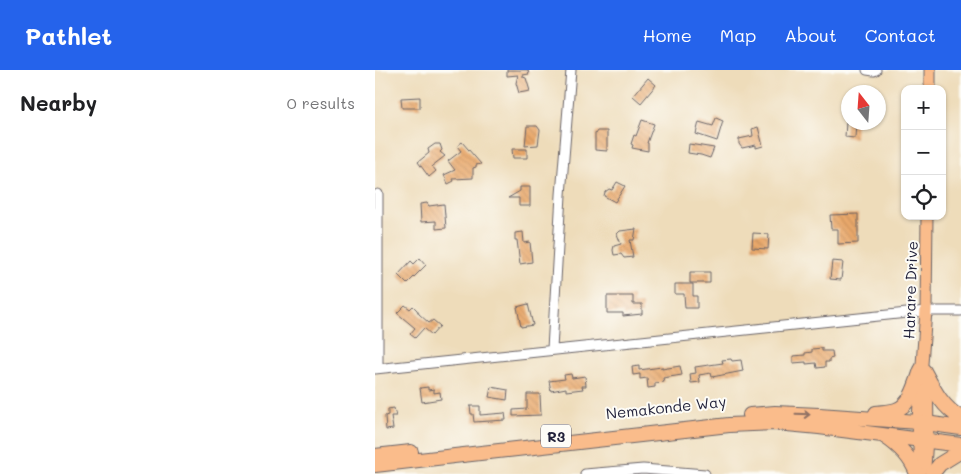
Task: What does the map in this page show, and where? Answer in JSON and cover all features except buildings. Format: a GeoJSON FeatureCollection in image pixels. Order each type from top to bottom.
{"type":"FeatureCollection","features":[{"type":"Feature","properties":{"kind":"highway"},"geometry":{"type":"LineString","coordinates":[[853,417],[897,410],[912,393],[922,368]]}},
{"type":"Feature","properties":{"kind":"highway"},"geometry":{"type":"LineString","coordinates":[[922,368],[940,400],[961,418]]}},
{"type":"Feature","properties":{"kind":"highway","name":"Nemakonde Way"},"geometry":{"type":"LineString","coordinates":[[375,456],[736,416],[775,414],[922,422],[961,428]]}},
{"type":"Feature","properties":{"kind":"highway","name":"Nemakonde Way"},"geometry":{"type":"LineString","coordinates":[[375,465],[737,425],[776,423],[831,428],[961,445]]}},
{"type":"Feature","properties":{"kind":"highway"},"geometry":{"type":"LineString","coordinates":[[881,434],[907,455],[918,474]]}},
{"type":"Feature","properties":{"kind":"highway"},"geometry":{"type":"LineString","coordinates":[[932,474],[940,464],[961,451]]}},
{"type":"Feature","properties":{"kind":"main road"},"geometry":{"type":"LineString","coordinates":[[929,85],[930,70]]}},
{"type":"Feature","properties":{"kind":"main road","name":"Harare Drive"},"geometry":{"type":"LineString","coordinates":[[925,474],[922,422],[927,390],[922,368],[926,311],[927,220]]}},
{"type":"Feature","properties":{"kind":"main road","name":"Harare Drive"},"geometry":{"type":"LineString","coordinates":[[918,474],[923,440]]}},
{"type":"Feature","properties":{"kind":"street"},"geometry":{"type":"LineString","coordinates":[[553,349],[561,194],[571,70]]}},
{"type":"Feature","properties":{"kind":"street"},"geometry":{"type":"LineString","coordinates":[[867,70],[876,70]]}},
{"type":"Feature","properties":{"kind":"street"},"geometry":{"type":"LineString","coordinates":[[378,194],[377,368],[926,311],[961,311]]}},
{"type":"Feature","properties":{"kind":"street"},"geometry":{"type":"LineString","coordinates":[[585,474],[643,469],[705,474]]}}]}
